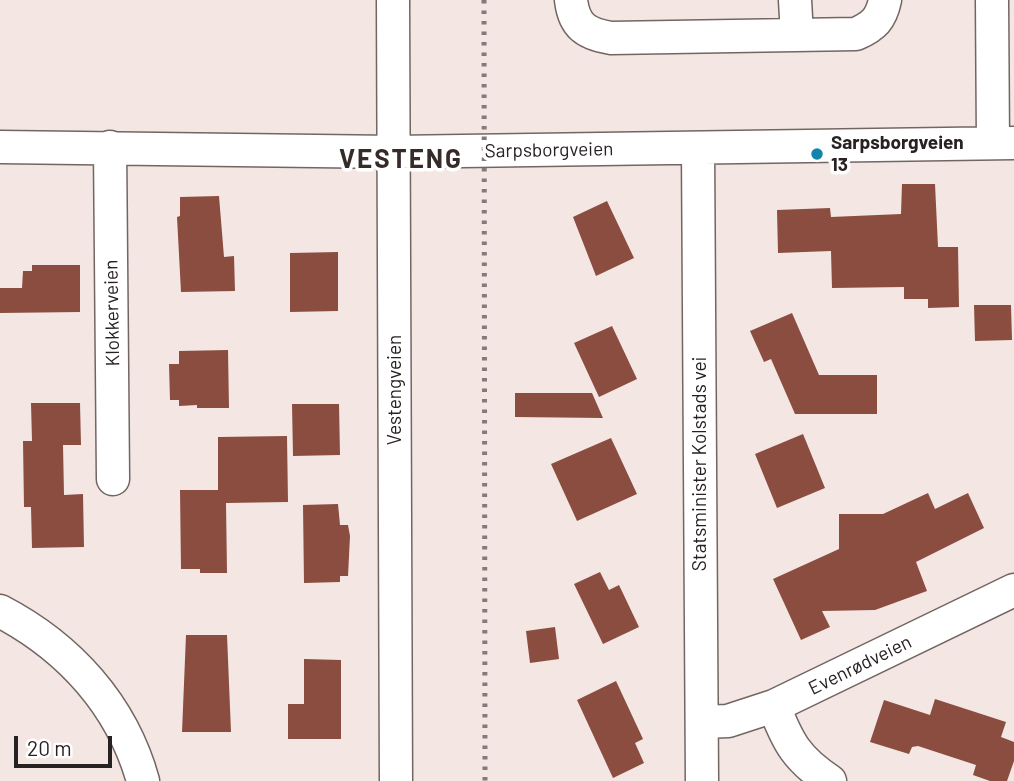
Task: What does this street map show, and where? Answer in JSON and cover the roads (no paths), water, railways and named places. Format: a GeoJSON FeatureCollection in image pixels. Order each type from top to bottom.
{"type":"FeatureCollection","features":[{"type":"Feature","properties":{"kind":"street","name":"Vestengveien"},"geometry":{"type":"LineString","coordinates":[[393,0],[396,781]]}},
{"type":"Feature","properties":{"kind":"street"},"geometry":{"type":"LineString","coordinates":[[571,0],[575,19],[582,29],[601,37],[856,34],[874,26],[882,13],[885,0]]}},
{"type":"Feature","properties":{"kind":"street"},"geometry":{"type":"LineString","coordinates":[[795,0],[797,35]]}},
{"type":"Feature","properties":{"kind":"street"},"geometry":{"type":"LineString","coordinates":[[992,0],[1003,143]]}},
{"type":"Feature","properties":{"kind":"street","name":"Sarpsborgveien"},"geometry":{"type":"LineString","coordinates":[[0,146],[394,152],[1003,143]]}},
{"type":"Feature","properties":{"kind":"street","name":"Klokkerveien"},"geometry":{"type":"LineString","coordinates":[[110,147],[113,480]]}},
{"type":"Feature","properties":{"kind":"street","name":"Statsminister Kolstads vei"},"geometry":{"type":"LineString","coordinates":[[698,148],[702,781]]}},
{"type":"Feature","properties":{"kind":"street","name":"Evenrødveien"},"geometry":{"type":"LineString","coordinates":[[702,722],[728,721],[774,706],[1014,590]]}},
{"type":"Feature","properties":{"kind":"street"},"geometry":{"type":"LineString","coordinates":[[0,611],[31,627],[85,674],[116,716],[138,762],[143,781]]}},
{"type":"Feature","properties":{"kind":"street"},"geometry":{"type":"LineString","coordinates":[[774,706],[788,742],[807,766],[830,781]]}},
{"type":"Feature","properties":{"kind":"railway"},"geometry":{"type":"LineString","coordinates":[[484,0],[485,781]]}},
{"type":"Feature","properties":{"kind":"place","name":"Sarpsborgveien 13"},"geometry":{"type":"Point","coordinates":[817,154]}},
{"type":"Feature","properties":{"kind":"district","name":"VESTENG"},"geometry":{"type":"Point","coordinates":[401,159]}}]}
